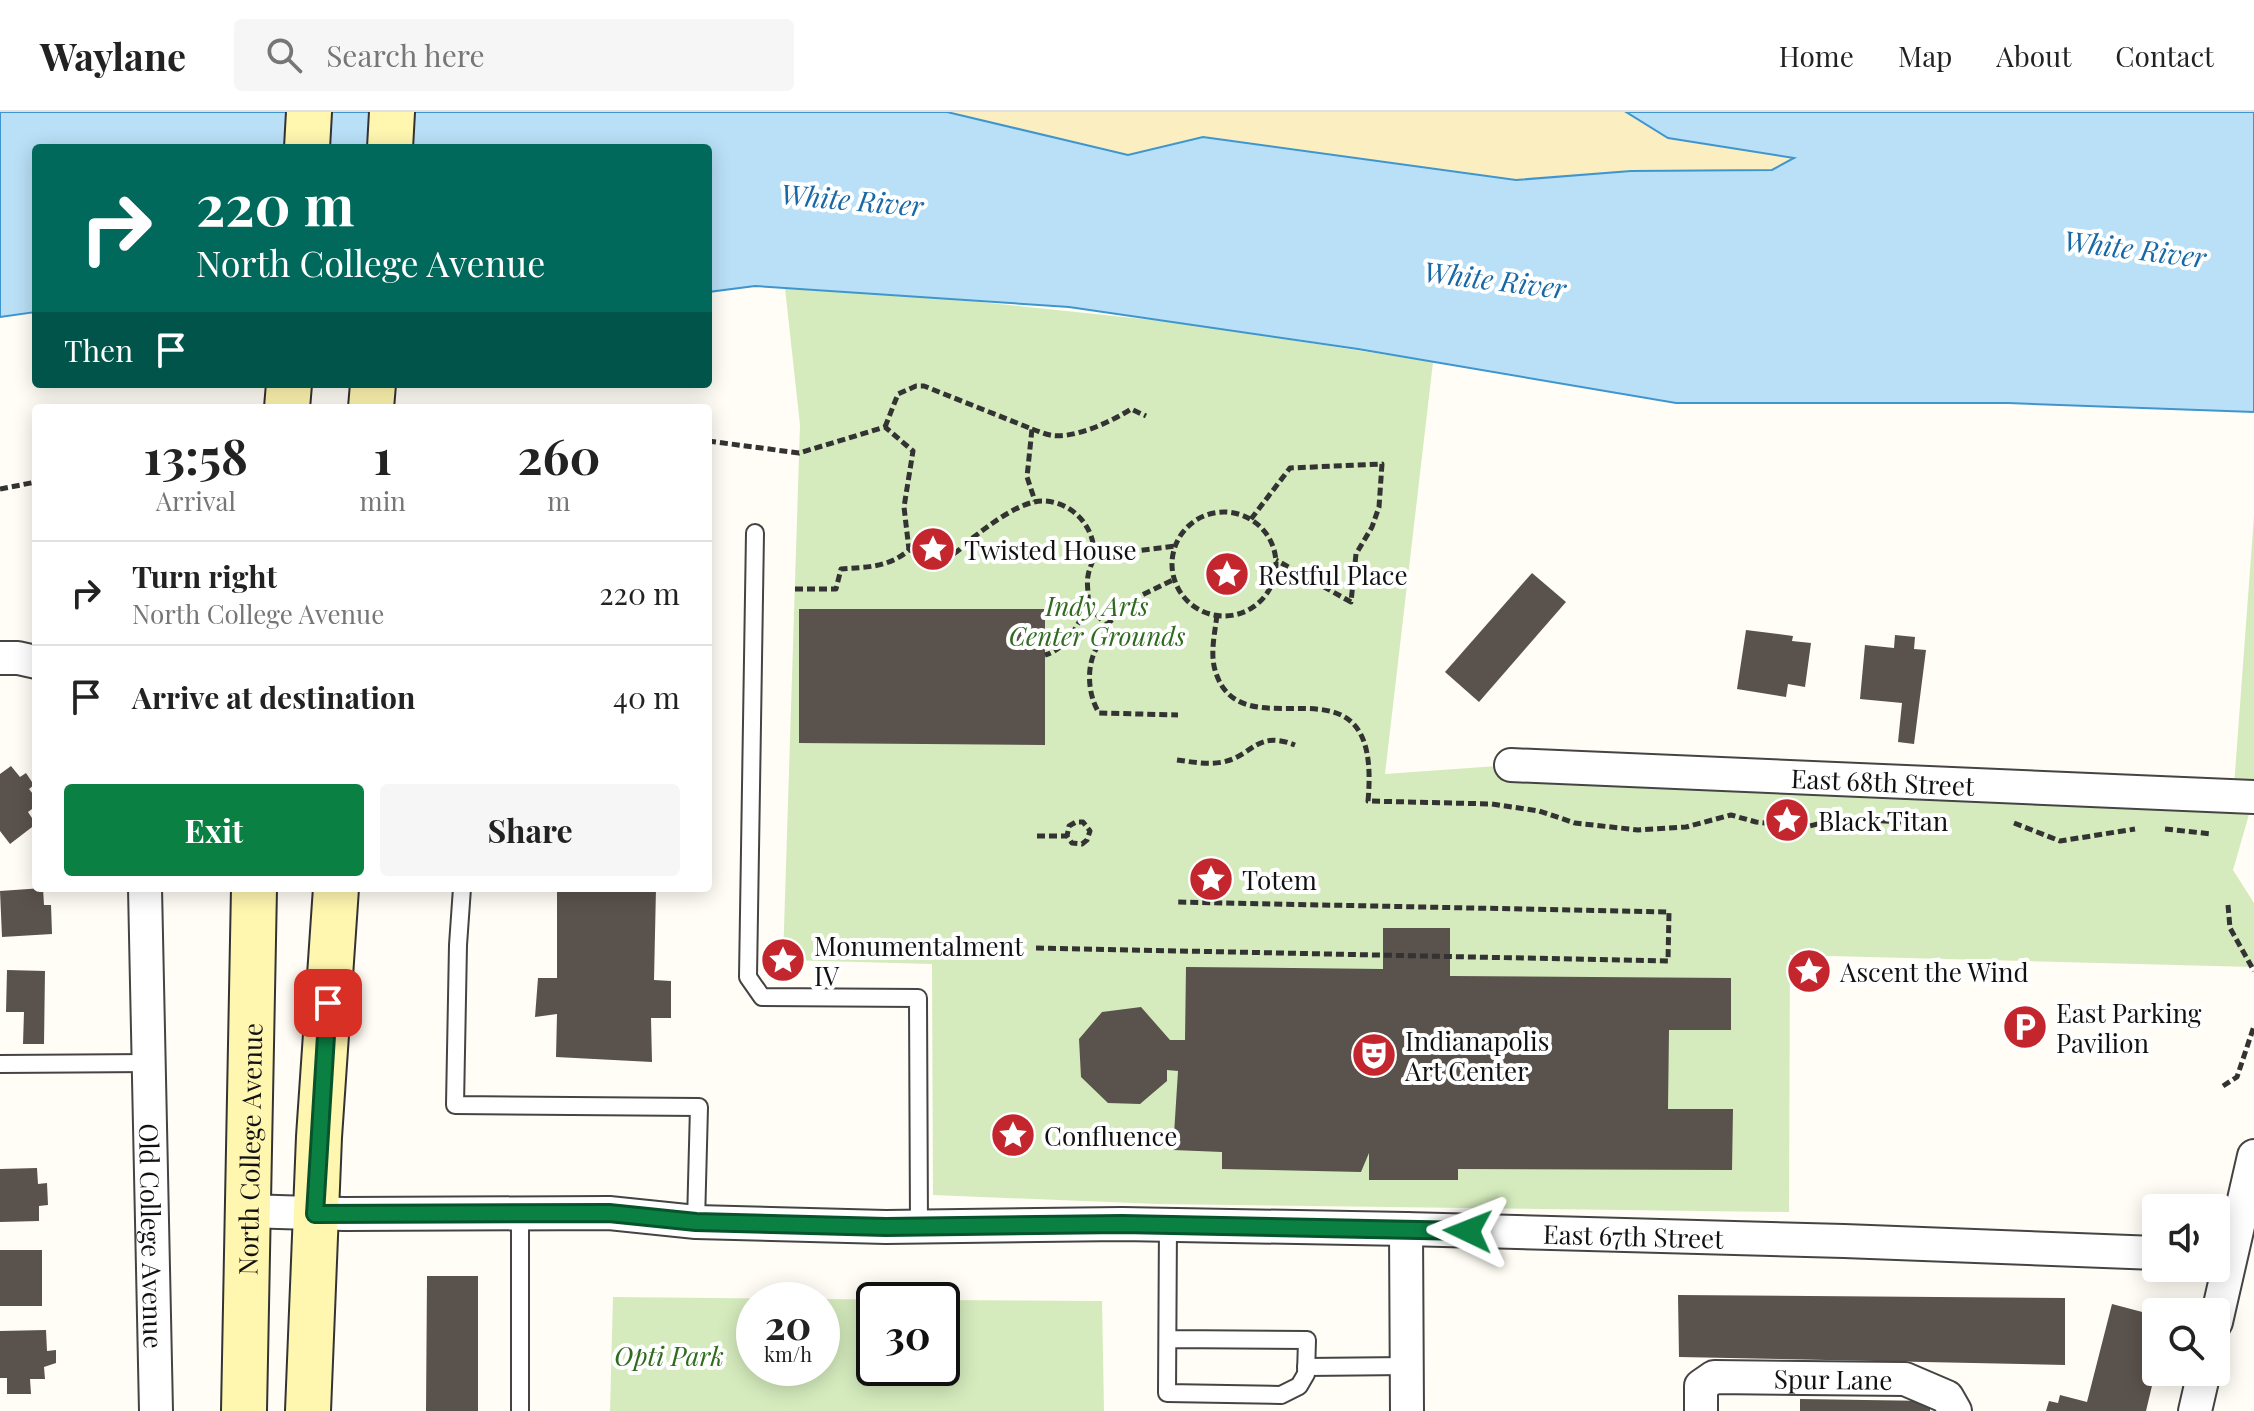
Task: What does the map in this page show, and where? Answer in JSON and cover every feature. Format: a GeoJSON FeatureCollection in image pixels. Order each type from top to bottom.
{"type":"FeatureCollection","features":[{"type":"Feature","properties":{"kind":"main road"},"geometry":{"type":"LineString","coordinates":[[307,144],[309,112]]}},
{"type":"Feature","properties":{"kind":"main road"},"geometry":{"type":"LineString","coordinates":[[390,144],[392,112]]}},
{"type":"Feature","properties":{"kind":"main road","name":"North College Avenue"},"geometry":{"type":"LineString","coordinates":[[244,1411],[254,892]]}},
{"type":"Feature","properties":{"kind":"main road"},"geometry":{"type":"LineString","coordinates":[[308,1411],[315,1214],[336,892]]}},
{"type":"Feature","properties":{"kind":"street"},"geometry":{"type":"LineString","coordinates":[[0,658],[32,661]]}},
{"type":"Feature","properties":{"kind":"street","name":"East 68th Street"},"geometry":{"type":"LineString","coordinates":[[1511,765],[2254,797]]}},
{"type":"Feature","properties":{"kind":"street","name":"Old College Avenue"},"geometry":{"type":"LineString","coordinates":[[145,892],[156,1411]]}},
{"type":"Feature","properties":{"kind":"street"},"geometry":{"type":"LineString","coordinates":[[2230,1236],[2254,1156]]}},
{"type":"Feature","properties":{"kind":"street","name":"East 67th Street"},"geometry":{"type":"LineString","coordinates":[[246,1211],[315,1214],[609,1213],[696,1222],[919,1227],[1168,1224],[1406,1229],[2142,1252]]}},
{"type":"Feature","properties":{"kind":"street"},"geometry":{"type":"LineString","coordinates":[[1406,1229],[1407,1411]]}},
{"type":"Feature","properties":{"kind":"street","name":"Spur Lane"},"geometry":{"type":"LineString","coordinates":[[1701,1399],[1714,1377],[1905,1379],[1947,1397],[1955,1411]]}},
{"type":"Feature","properties":{"kind":"street"},"geometry":{"type":"LineString","coordinates":[[2195,1411],[2201,1386]]}},
{"type":"Feature","properties":{"kind":"lane"},"geometry":{"type":"LineString","coordinates":[[755,533],[748,977],[762,997],[918,998],[919,1227]]}},
{"type":"Feature","properties":{"kind":"lane"},"geometry":{"type":"LineString","coordinates":[[462,892],[455,1105],[699,1107],[696,1222]]}},
{"type":"Feature","properties":{"kind":"lane"},"geometry":{"type":"LineString","coordinates":[[0,1064],[151,1063]]}},
{"type":"Feature","properties":{"kind":"lane"},"geometry":{"type":"LineString","coordinates":[[520,1214],[520,1411]]}},
{"type":"Feature","properties":{"kind":"lane"},"geometry":{"type":"LineString","coordinates":[[1168,1224],[1167,1393],[1281,1395],[1299,1386],[1306,1374],[1307,1340],[1168,1339]]}},
{"type":"Feature","properties":{"kind":"lane"},"geometry":{"type":"LineString","coordinates":[[1306,1367],[1407,1366]]}},
{"type":"Feature","properties":{"kind":"path"},"geometry":{"type":"LineString","coordinates":[[885,427],[898,394],[916,386],[924,386],[1050,435],[1069,435],[1131,409],[1146,416]]}},
{"type":"Feature","properties":{"kind":"path"},"geometry":{"type":"LineString","coordinates":[[712,442],[799,453],[885,427]]}},
{"type":"Feature","properties":{"kind":"path"},"geometry":{"type":"LineString","coordinates":[[885,427],[913,451],[904,507],[909,550]]}},
{"type":"Feature","properties":{"kind":"path"},"geometry":{"type":"LineString","coordinates":[[1032,429],[1027,477],[1035,501]]}},
{"type":"Feature","properties":{"kind":"path"},"geometry":{"type":"LineString","coordinates":[[1251,519],[1290,468],[1382,464],[1379,507],[1372,527],[1356,554],[1351,602],[1276,560]]}},
{"type":"Feature","properties":{"kind":"path"},"geometry":{"type":"LineString","coordinates":[[0,489],[32,483]]}},
{"type":"Feature","properties":{"kind":"path"},"geometry":{"type":"LineString","coordinates":[[909,550],[940,557],[951,555],[993,522],[1035,501],[1057,503],[1072,509],[1085,524],[1094,556],[1087,579],[1088,605],[1063,645],[1045,655]]}},
{"type":"Feature","properties":{"kind":"path"},"geometry":{"type":"LineString","coordinates":[[1229,512],[1251,519],[1266,532],[1275,550],[1274,579],[1265,597],[1249,609],[1231,615],[1217,615],[1190,603],[1175,579],[1172,561],[1186,529],[1205,516],[1229,512]]}},
{"type":"Feature","properties":{"kind":"path"},"geometry":{"type":"LineString","coordinates":[[1094,556],[1176,546]]}},
{"type":"Feature","properties":{"kind":"path"},"geometry":{"type":"LineString","coordinates":[[795,589],[836,589],[841,569],[879,566],[896,560],[909,550]]}},
{"type":"Feature","properties":{"kind":"path"},"geometry":{"type":"LineString","coordinates":[[1175,579],[1149,590],[1106,625],[1091,662],[1091,693],[1099,713],[1178,715]]}},
{"type":"Feature","properties":{"kind":"path"},"geometry":{"type":"LineString","coordinates":[[1088,605],[1106,625]]}},
{"type":"Feature","properties":{"kind":"path"},"geometry":{"type":"LineString","coordinates":[[1217,615],[1214,668],[1227,692],[1246,705],[1328,710],[1350,720],[1369,753],[1368,801],[1492,804],[1539,811],[1575,823],[1638,830],[1686,827],[1731,815],[1756,822],[1806,827],[1841,818],[1925,823],[1950,818]]}},
{"type":"Feature","properties":{"kind":"path"},"geometry":{"type":"LineString","coordinates":[[1177,760],[1209,764],[1223,762],[1268,740],[1295,745]]}},
{"type":"Feature","properties":{"kind":"path"},"geometry":{"type":"LineString","coordinates":[[1076,822],[1083,822],[1090,831],[1089,838],[1082,844],[1072,843],[1067,836],[1069,826],[1076,822]]}},
{"type":"Feature","properties":{"kind":"path"},"geometry":{"type":"LineString","coordinates":[[2002,822],[2024,826],[2060,841],[2147,828]]}},
{"type":"Feature","properties":{"kind":"path"},"geometry":{"type":"LineString","coordinates":[[2155,829],[2212,834]]}},
{"type":"Feature","properties":{"kind":"path"},"geometry":{"type":"LineString","coordinates":[[1037,836],[1067,836]]}},
{"type":"Feature","properties":{"kind":"path"},"geometry":{"type":"LineString","coordinates":[[1036,948],[1668,961],[1669,912],[1176,902]]}},
{"type":"Feature","properties":{"kind":"path"},"geometry":{"type":"LineString","coordinates":[[2228,905],[2230,928],[2254,971]]}},
{"type":"Feature","properties":{"kind":"path"},"geometry":{"type":"LineString","coordinates":[[2223,1086],[2237,1077],[2254,1026]]}},
{"type":"Feature","properties":{"kind":"green space","name":"Indy Arts Center Grounds"},"geometry":{"type":"Polygon","coordinates":[[[785,288],[952,299],[1181,323],[1433,362],[1385,774],[1511,765],[2254,797],[2233,870],[2254,903],[2254,967],[1790,955],[1789,1212],[1159,1204],[933,1195],[932,964],[783,960],[800,425],[785,288]]]}},
{"type":"Feature","properties":{"kind":"green space"},"geometry":{"type":"Polygon","coordinates":[[[2254,516],[2254,788],[2234,786],[2254,516]]]}},
{"type":"Feature","properties":{"kind":"green space","name":"Opti Park"},"geometry":{"type":"Polygon","coordinates":[[[613,1297],[736,1298],[736,1386],[840,1386],[840,1299],[856,1299],[856,1386],[960,1386],[960,1300],[1102,1301],[1104,1411],[610,1411],[613,1297]]]}},
{"type":"Feature","properties":{"kind":"sand"},"geometry":{"type":"Polygon","coordinates":[[[947,112],[1626,112],[1668,138],[1796,157],[1772,170],[1631,171],[1516,180],[1203,137],[1128,155],[947,112]]]}},
{"type":"Feature","properties":{"kind":"water","name":"White River"},"geometry":{"type":"Polygon","coordinates":[[[0,112],[947,112],[1128,155],[1203,137],[1516,180],[1631,171],[1772,170],[1794,158],[1668,138],[1626,112],[2254,112],[2254,412],[2008,403],[1676,403],[1358,349],[1069,307],[755,286],[712,291],[712,144],[32,144],[32,313],[0,317],[0,112]]]}},
{"type":"Feature","properties":{"kind":"building"},"geometry":{"type":"Polygon","coordinates":[[[1532,573],[1566,602],[1479,702],[1445,672],[1532,573]]]}},
{"type":"Feature","properties":{"kind":"building"},"geometry":{"type":"Polygon","coordinates":[[[799,609],[1045,609],[1045,745],[799,743],[799,609]]]}},
{"type":"Feature","properties":{"kind":"building"},"geometry":{"type":"Polygon","coordinates":[[[1746,630],[1793,636],[1792,641],[1811,643],[1805,687],[1788,684],[1786,697],[1737,689],[1746,630]]]}},
{"type":"Feature","properties":{"kind":"building"},"geometry":{"type":"Polygon","coordinates":[[[1895,635],[1915,637],[1914,649],[1926,650],[1914,744],[1898,742],[1902,703],[1860,699],[1865,645],[1894,648],[1895,635]]]}},
{"type":"Feature","properties":{"kind":"building"},"geometry":{"type":"Polygon","coordinates":[[[11,766],[20,777],[26,773],[32,782],[29,789],[32,809],[28,812],[32,827],[10,844],[0,831],[0,774],[11,766]]]}},
{"type":"Feature","properties":{"kind":"building"},"geometry":{"type":"Polygon","coordinates":[[[32,889],[32,892],[43,892],[44,905],[51,905],[52,934],[2,937],[0,891],[32,889]]]}},
{"type":"Feature","properties":{"kind":"building"},"geometry":{"type":"Polygon","coordinates":[[[557,892],[656,892],[654,980],[671,981],[671,1018],[651,1018],[652,1062],[556,1057],[557,1014],[535,1017],[538,978],[557,978],[557,892]]]}},
{"type":"Feature","properties":{"kind":"building","name":"Indianapolis Art Center"},"geometry":{"type":"Polygon","coordinates":[[[1383,928],[1450,928],[1450,976],[1731,978],[1731,1030],[1669,1030],[1668,1109],[1733,1109],[1732,1170],[1458,1169],[1458,1180],[1369,1180],[1369,1153],[1361,1172],[1222,1169],[1222,1152],[1173,1150],[1178,1071],[1167,1070],[1167,1081],[1140,1104],[1108,1103],[1081,1077],[1079,1039],[1102,1012],[1141,1007],[1170,1040],[1185,1040],[1186,967],[1383,969],[1383,928]]]}},
{"type":"Feature","properties":{"kind":"building"},"geometry":{"type":"Polygon","coordinates":[[[7,970],[45,971],[44,1044],[23,1044],[24,1012],[6,1012],[7,970]]]}},
{"type":"Feature","properties":{"kind":"building"},"geometry":{"type":"Polygon","coordinates":[[[37,1168],[38,1184],[47,1183],[48,1205],[39,1206],[39,1221],[0,1222],[0,1169],[37,1168]]]}},
{"type":"Feature","properties":{"kind":"building"},"geometry":{"type":"Polygon","coordinates":[[[0,1250],[42,1250],[42,1306],[0,1306],[0,1250]]]}},
{"type":"Feature","properties":{"kind":"building"},"geometry":{"type":"Polygon","coordinates":[[[427,1276],[478,1276],[478,1411],[426,1411],[427,1276]]]}},
{"type":"Feature","properties":{"kind":"building"},"geometry":{"type":"Polygon","coordinates":[[[1678,1295],[2065,1298],[2065,1365],[1679,1357],[1678,1295]]]}},
{"type":"Feature","properties":{"kind":"building"},"geometry":{"type":"Polygon","coordinates":[[[2112,1304],[2142,1312],[2142,1386],[2152,1386],[2146,1411],[2046,1411],[2049,1401],[2058,1403],[2060,1395],[2087,1402],[2112,1304]]]}},
{"type":"Feature","properties":{"kind":"building"},"geometry":{"type":"Polygon","coordinates":[[[46,1330],[47,1351],[56,1350],[56,1363],[44,1367],[45,1379],[30,1379],[31,1394],[7,1394],[7,1378],[0,1378],[0,1331],[46,1330]]]}},
{"type":"Feature","properties":{"kind":"building"},"geometry":{"type":"Polygon","coordinates":[[[1800,1399],[1930,1401],[1930,1411],[1800,1411],[1800,1399]]]}},
{"type":"Feature","properties":{"kind":"place","name":"Twisted House"},"geometry":{"type":"Point","coordinates":[933,549]}},
{"type":"Feature","properties":{"kind":"place","name":"Restful Place"},"geometry":{"type":"Point","coordinates":[1227,574]}},
{"type":"Feature","properties":{"kind":"place","name":"Black Titan"},"geometry":{"type":"Point","coordinates":[1787,820]}},
{"type":"Feature","properties":{"kind":"place","name":"Totem"},"geometry":{"type":"Point","coordinates":[1211,879]}},
{"type":"Feature","properties":{"kind":"place","name":"Monumentalment IV"},"geometry":{"type":"Point","coordinates":[783,960]}},
{"type":"Feature","properties":{"kind":"place","name":"Ascent the Wind"},"geometry":{"type":"Point","coordinates":[1809,971]}},
{"type":"Feature","properties":{"kind":"place","name":"East Parking Pavilion"},"geometry":{"type":"Point","coordinates":[2025,1027]}},
{"type":"Feature","properties":{"kind":"place","name":"Indianapolis Art Center"},"geometry":{"type":"Point","coordinates":[1374,1055]}},
{"type":"Feature","properties":{"kind":"place","name":"Confluence"},"geometry":{"type":"Point","coordinates":[1013,1135]}},
{"type":"Feature","properties":{"kind":"route"},"geometry":{"type":"LineString","coordinates":[[328,1003],[315,1214],[609,1213],[696,1222],[886,1227],[1122,1224],[1468,1231]]}}]}
